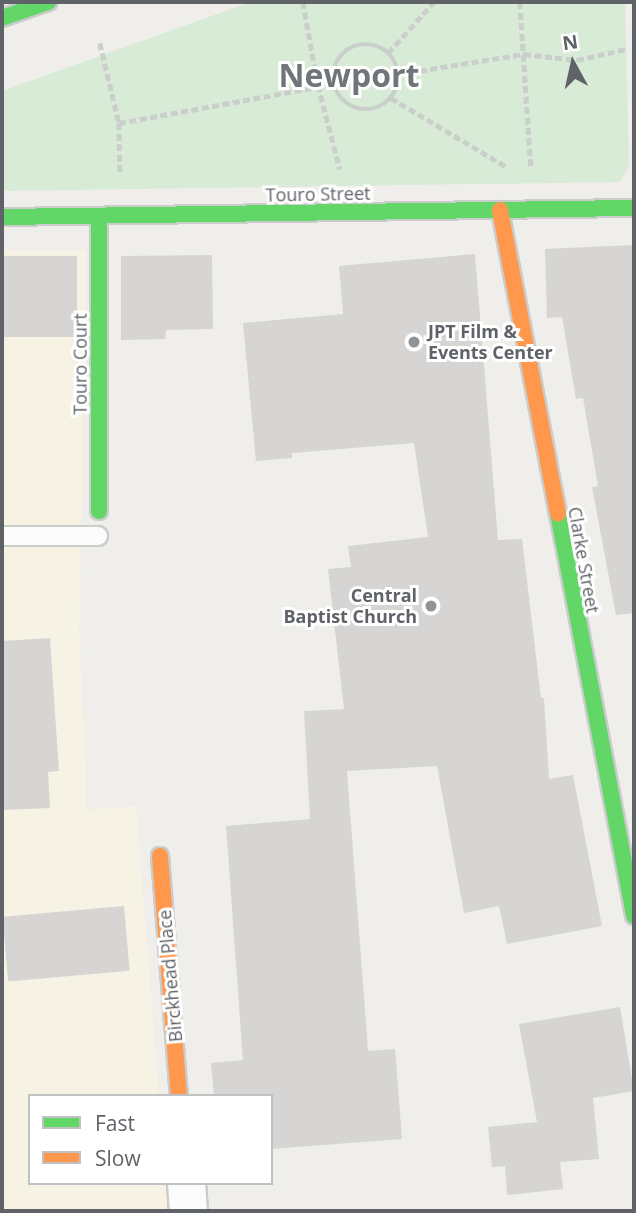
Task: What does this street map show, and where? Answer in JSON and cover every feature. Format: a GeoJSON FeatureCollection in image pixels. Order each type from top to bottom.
{"type":"FeatureCollection","features":[{"type":"Feature","properties":{"kind":"street"},"geometry":{"type":"LineString","coordinates":[[2,18],[48,2]]}},
{"type":"Feature","properties":{"kind":"street","name":"Touro Street"},"geometry":{"type":"LineString","coordinates":[[2,217],[634,208]]}},
{"type":"Feature","properties":{"kind":"street","name":"Clarke Street"},"geometry":{"type":"LineString","coordinates":[[500,210],[634,916]]}},
{"type":"Feature","properties":{"kind":"street","name":"Touro Court"},"geometry":{"type":"LineString","coordinates":[[99,216],[99,511]]}},
{"type":"Feature","properties":{"kind":"street","name":"Birckhead Place"},"geometry":{"type":"LineString","coordinates":[[160,856],[179,1094]]}},
{"type":"Feature","properties":{"kind":"street"},"geometry":{"type":"LineString","coordinates":[[186,1185],[188,1211]]}},
{"type":"Feature","properties":{"kind":"lane"},"geometry":{"type":"LineString","coordinates":[[2,536],[98,536]]}},
{"type":"Feature","properties":{"kind":"path"},"geometry":{"type":"LineString","coordinates":[[303,2],[318,85],[342,177]]}},
{"type":"Feature","properties":{"kind":"path"},"geometry":{"type":"LineString","coordinates":[[388,53],[434,2]]}},
{"type":"Feature","properties":{"kind":"path"},"geometry":{"type":"LineString","coordinates":[[520,2],[531,167],[527,179]]}},
{"type":"Feature","properties":{"kind":"path"},"geometry":{"type":"LineString","coordinates":[[100,43],[119,123],[120,185]]}},
{"type":"Feature","properties":{"kind":"path"},"geometry":{"type":"LineString","coordinates":[[377,46],[388,53],[398,74],[391,98],[376,109],[357,110],[341,100],[333,84],[333,70],[350,48],[377,46]]}},
{"type":"Feature","properties":{"kind":"path"},"geometry":{"type":"LineString","coordinates":[[398,74],[524,54],[577,60],[626,49]]}},
{"type":"Feature","properties":{"kind":"path"},"geometry":{"type":"LineString","coordinates":[[119,123],[333,84]]}},
{"type":"Feature","properties":{"kind":"path"},"geometry":{"type":"LineString","coordinates":[[391,98],[516,173]]}},
{"type":"Feature","properties":{"kind":"shaded area"},"geometry":{"type":"Polygon","coordinates":[[[2,250],[86,250],[79,629],[87,810],[136,806],[159,1094],[28,1094],[28,1185],[166,1185],[168,1211],[2,1211],[2,250]]]}},
{"type":"Feature","properties":{"kind":"green space"},"geometry":{"type":"Polygon","coordinates":[[[251,2],[625,2],[629,166],[620,182],[2,191],[2,91],[251,2]]]}},
{"type":"Feature","properties":{"kind":"building"},"geometry":{"type":"Polygon","coordinates":[[[633,245],[634,613],[616,615],[592,487],[598,486],[583,398],[576,399],[562,317],[547,318],[545,249],[633,245]]]}},
{"type":"Feature","properties":{"kind":"building"},"geometry":{"type":"Polygon","coordinates":[[[475,254],[498,540],[522,539],[541,698],[544,698],[549,779],[573,775],[602,926],[507,944],[499,906],[464,913],[437,766],[347,771],[368,1051],[395,1049],[402,1139],[273,1149],[273,1094],[214,1094],[211,1063],[243,1060],[226,826],[310,819],[304,711],[344,709],[328,569],[351,567],[348,546],[428,537],[414,443],[292,453],[292,458],[256,461],[243,323],[343,314],[339,266],[475,254]]]}},
{"type":"Feature","properties":{"kind":"building"},"geometry":{"type":"Polygon","coordinates":[[[212,255],[213,329],[166,330],[165,339],[121,340],[121,256],[212,255]]]}},
{"type":"Feature","properties":{"kind":"building"},"geometry":{"type":"Polygon","coordinates":[[[2,256],[77,256],[77,337],[2,337],[2,256]]]}},
{"type":"Feature","properties":{"kind":"building"},"geometry":{"type":"Polygon","coordinates":[[[50,638],[59,771],[48,772],[50,808],[2,810],[2,641],[50,638]]]}},
{"type":"Feature","properties":{"kind":"building"},"geometry":{"type":"Polygon","coordinates":[[[124,906],[130,971],[8,981],[2,917],[124,906]]]}},
{"type":"Feature","properties":{"kind":"building"},"geometry":{"type":"Polygon","coordinates":[[[620,1007],[634,1091],[593,1098],[599,1159],[560,1162],[563,1189],[507,1195],[505,1166],[492,1167],[488,1127],[537,1122],[519,1024],[620,1007]]]}},
{"type":"Feature","properties":{"kind":"traffic: fast"},"geometry":{"type":"LineString","coordinates":[[2,18],[48,2]]}},
{"type":"Feature","properties":{"kind":"traffic: fast"},"geometry":{"type":"LineString","coordinates":[[2,217],[634,208]]}},
{"type":"Feature","properties":{"kind":"traffic: fast"},"geometry":{"type":"LineString","coordinates":[[99,216],[99,511]]}},
{"type":"Feature","properties":{"kind":"traffic: fast"},"geometry":{"type":"LineString","coordinates":[[558,513],[634,916]]}},
{"type":"Feature","properties":{"kind":"traffic: slow"},"geometry":{"type":"LineString","coordinates":[[500,210],[558,513]]}},
{"type":"Feature","properties":{"kind":"traffic: slow"},"geometry":{"type":"LineString","coordinates":[[160,856],[179,1094]]}},
{"type":"Feature","properties":{"kind":"place","name":"JPT Film & Events Center"},"geometry":{"type":"Point","coordinates":[414,342]}},
{"type":"Feature","properties":{"kind":"place","name":"Central Baptist Church"},"geometry":{"type":"Point","coordinates":[431,606]}},
{"type":"Feature","properties":{"kind":"district","name":"Newport"},"geometry":{"type":"Point","coordinates":[349,75]}}]}
